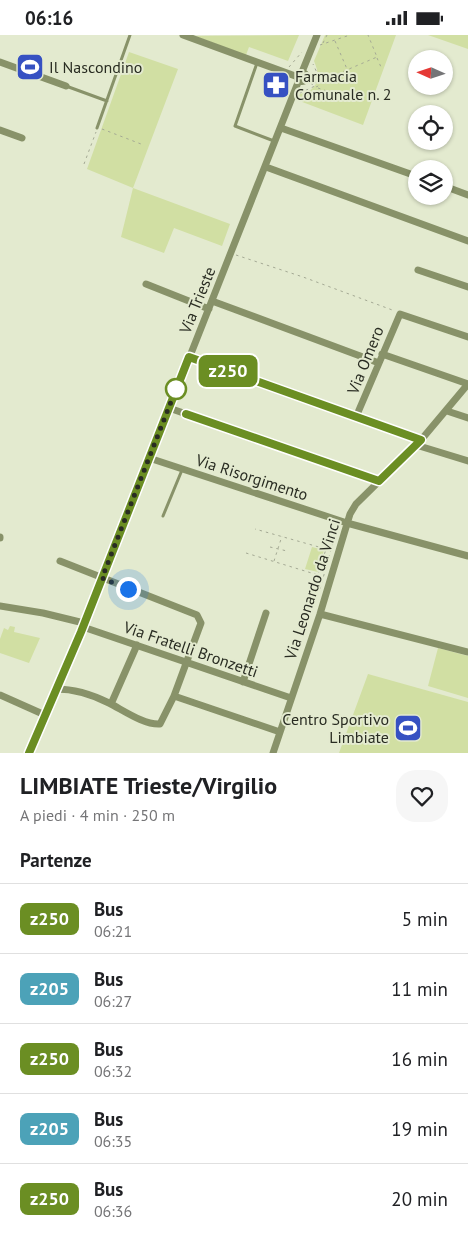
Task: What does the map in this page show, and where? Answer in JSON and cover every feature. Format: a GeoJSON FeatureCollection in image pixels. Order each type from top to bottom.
{"type":"FeatureCollection","features":[{"type":"Feature","properties":{"kind":"street","name":"Via Trieste"},"geometry":{"type":"LineString","coordinates":[[29,753],[102,578],[282,128],[317,35]]}},
{"type":"Feature","properties":{"kind":"street"},"geometry":{"type":"LineString","coordinates":[[187,36],[257,63],[301,77]]}},
{"type":"Feature","properties":{"kind":"street"},"geometry":{"type":"LineString","coordinates":[[0,62],[66,86]]}},
{"type":"Feature","properties":{"kind":"street"},"geometry":{"type":"LineString","coordinates":[[282,128],[408,173]]}},
{"type":"Feature","properties":{"kind":"street"},"geometry":{"type":"LineString","coordinates":[[0,130],[22,138]]}},
{"type":"Feature","properties":{"kind":"street"},"geometry":{"type":"LineString","coordinates":[[266,167],[468,241]]}},
{"type":"Feature","properties":{"kind":"street"},"geometry":{"type":"LineString","coordinates":[[453,189],[468,195]]}},
{"type":"Feature","properties":{"kind":"street"},"geometry":{"type":"LineString","coordinates":[[418,270],[468,287]]}},
{"type":"Feature","properties":{"kind":"street"},"geometry":{"type":"LineString","coordinates":[[146,284],[208,309]]}},
{"type":"Feature","properties":{"kind":"street"},"geometry":{"type":"LineString","coordinates":[[212,301],[379,363]]}},
{"type":"Feature","properties":{"kind":"street"},"geometry":{"type":"LineString","coordinates":[[400,313],[468,337]]}},
{"type":"Feature","properties":{"kind":"street","name":"Via Omero"},"geometry":{"type":"LineString","coordinates":[[356,417],[400,313]]}},
{"type":"Feature","properties":{"kind":"street"},"geometry":{"type":"LineString","coordinates":[[382,354],[468,384]]}},
{"type":"Feature","properties":{"kind":"street"},"geometry":{"type":"LineString","coordinates":[[189,357],[356,417],[468,461]]}},
{"type":"Feature","properties":{"kind":"street","name":"Via Leonardo da Vinci"},"geometry":{"type":"LineString","coordinates":[[273,753],[290,697],[320,614],[347,523],[356,504],[419,443],[468,384]]}},
{"type":"Feature","properties":{"kind":"street"},"geometry":{"type":"LineString","coordinates":[[169,408],[379,481]]}},
{"type":"Feature","properties":{"kind":"street"},"geometry":{"type":"LineString","coordinates":[[447,411],[468,418]]}},
{"type":"Feature","properties":{"kind":"street","name":"Via Risorgimento"},"geometry":{"type":"LineString","coordinates":[[149,459],[347,523],[468,556]]}},
{"type":"Feature","properties":{"kind":"street"},"geometry":{"type":"LineString","coordinates":[[56,689],[70,689],[158,724],[163,722],[187,664],[201,623],[198,616],[60,561]]}},
{"type":"Feature","properties":{"kind":"street","name":"Via Fratelli Bronzetti"},"geometry":{"type":"LineString","coordinates":[[0,606],[43,613],[83,625],[187,664],[290,697]]}},
{"type":"Feature","properties":{"kind":"street"},"geometry":{"type":"LineString","coordinates":[[243,682],[266,613]]}},
{"type":"Feature","properties":{"kind":"street"},"geometry":{"type":"LineString","coordinates":[[320,614],[468,652]]}},
{"type":"Feature","properties":{"kind":"street"},"geometry":{"type":"LineString","coordinates":[[111,704],[137,645]]}},
{"type":"Feature","properties":{"kind":"street"},"geometry":{"type":"LineString","coordinates":[[61,678],[70,689]]}},
{"type":"Feature","properties":{"kind":"street"},"geometry":{"type":"LineString","coordinates":[[0,695],[45,715]]}},
{"type":"Feature","properties":{"kind":"street"},"geometry":{"type":"LineString","coordinates":[[174,696],[280,732]]}},
{"type":"Feature","properties":{"kind":"lane"},"geometry":{"type":"LineString","coordinates":[[98,128],[130,35]]}},
{"type":"Feature","properties":{"kind":"lane"},"geometry":{"type":"LineString","coordinates":[[257,63],[235,126],[276,142]]}},
{"type":"Feature","properties":{"kind":"lane"},"geometry":{"type":"LineString","coordinates":[[66,86],[107,101]]}},
{"type":"Feature","properties":{"kind":"lane"},"geometry":{"type":"LineString","coordinates":[[163,516],[182,469]]}},
{"type":"Feature","properties":{"kind":"path"},"geometry":{"type":"LineString","coordinates":[[318,51],[327,35]]}},
{"type":"Feature","properties":{"kind":"path"},"geometry":{"type":"LineString","coordinates":[[323,45],[350,35]]}},
{"type":"Feature","properties":{"kind":"path"},"geometry":{"type":"LineString","coordinates":[[368,35],[381,67]]}},
{"type":"Feature","properties":{"kind":"path"},"geometry":{"type":"LineString","coordinates":[[335,41],[347,70]]}},
{"type":"Feature","properties":{"kind":"path"},"geometry":{"type":"LineString","coordinates":[[317,87],[321,81],[377,57]]}},
{"type":"Feature","properties":{"kind":"path"},"geometry":{"type":"LineString","coordinates":[[301,77],[317,87],[334,93]]}},
{"type":"Feature","properties":{"kind":"path"},"geometry":{"type":"LineString","coordinates":[[84,164],[98,128],[141,145]]}},
{"type":"Feature","properties":{"kind":"path"},"geometry":{"type":"LineString","coordinates":[[231,253],[400,313]]}},
{"type":"Feature","properties":{"kind":"path"},"geometry":{"type":"LineString","coordinates":[[320,589],[337,528],[339,529]]}},
{"type":"Feature","properties":{"kind":"path"},"geometry":{"type":"LineString","coordinates":[[246,553],[318,575],[326,549],[255,529]]}},
{"type":"Feature","properties":{"kind":"path"},"geometry":{"type":"LineString","coordinates":[[274,561],[282,536]]}},
{"type":"Feature","properties":{"kind":"path"},"geometry":{"type":"LineString","coordinates":[[270,547],[287,551]]}},
{"type":"Feature","properties":{"kind":"path"},"geometry":{"type":"LineString","coordinates":[[322,562],[327,563]]}},
{"type":"Feature","properties":{"kind":"green space"},"geometry":{"type":"Polygon","coordinates":[[[299,35],[288,61],[249,47],[246,55],[195,36],[299,35]]]}},
{"type":"Feature","properties":{"kind":"green space"},"geometry":{"type":"Polygon","coordinates":[[[325,35],[396,35],[363,125],[297,100],[300,94],[311,89],[317,82],[318,77],[314,61],[325,35]]]}},
{"type":"Feature","properties":{"kind":"green space"},"geometry":{"type":"Polygon","coordinates":[[[428,35],[468,35],[468,49],[428,35]]]}},
{"type":"Feature","properties":{"kind":"green space"},"geometry":{"type":"Polygon","coordinates":[[[129,52],[178,69],[133,188],[87,169],[129,52]]]}},
{"type":"Feature","properties":{"kind":"green space"},"geometry":{"type":"Polygon","coordinates":[[[133,188],[230,224],[222,246],[174,228],[164,253],[121,237],[133,188]]]}},
{"type":"Feature","properties":{"kind":"green space"},"geometry":{"type":"Polygon","coordinates":[[[312,547],[324,550],[318,572],[305,569],[312,547]]]}},
{"type":"Feature","properties":{"kind":"green space"},"geometry":{"type":"Polygon","coordinates":[[[10,626],[15,627],[14,632],[40,638],[29,663],[0,653],[0,639],[4,628],[8,630],[10,626]]]}},
{"type":"Feature","properties":{"kind":"green space"},"geometry":{"type":"Polygon","coordinates":[[[438,648],[468,656],[468,698],[428,686],[438,648]]]}},
{"type":"Feature","properties":{"kind":"green space","name":"Centro Sportivo Limbiate"},"geometry":{"type":"Polygon","coordinates":[[[368,674],[468,702],[468,753],[339,753],[368,674]]]}},
{"type":"Feature","properties":{"kind":"bus line","name":"z250"},"geometry":{"type":"LineString","coordinates":[[29,753],[81,632],[189,357],[421,440],[379,481],[186,414]]}},
{"type":"Feature","properties":{"kind":"place","name":"Il Nascondino"},"geometry":{"type":"Point","coordinates":[30,67]}},
{"type":"Feature","properties":{"kind":"place","name":"Farmacia Comunale n. 2"},"geometry":{"type":"Point","coordinates":[276,85]}},
{"type":"Feature","properties":{"kind":"place","name":"Centro Sportivo Limbiate"},"geometry":{"type":"Point","coordinates":[408,728]}},
{"type":"Feature","properties":{"kind":"route"},"geometry":{"type":"LineString","coordinates":[[128,589],[102,578],[176,389]]}}]}
